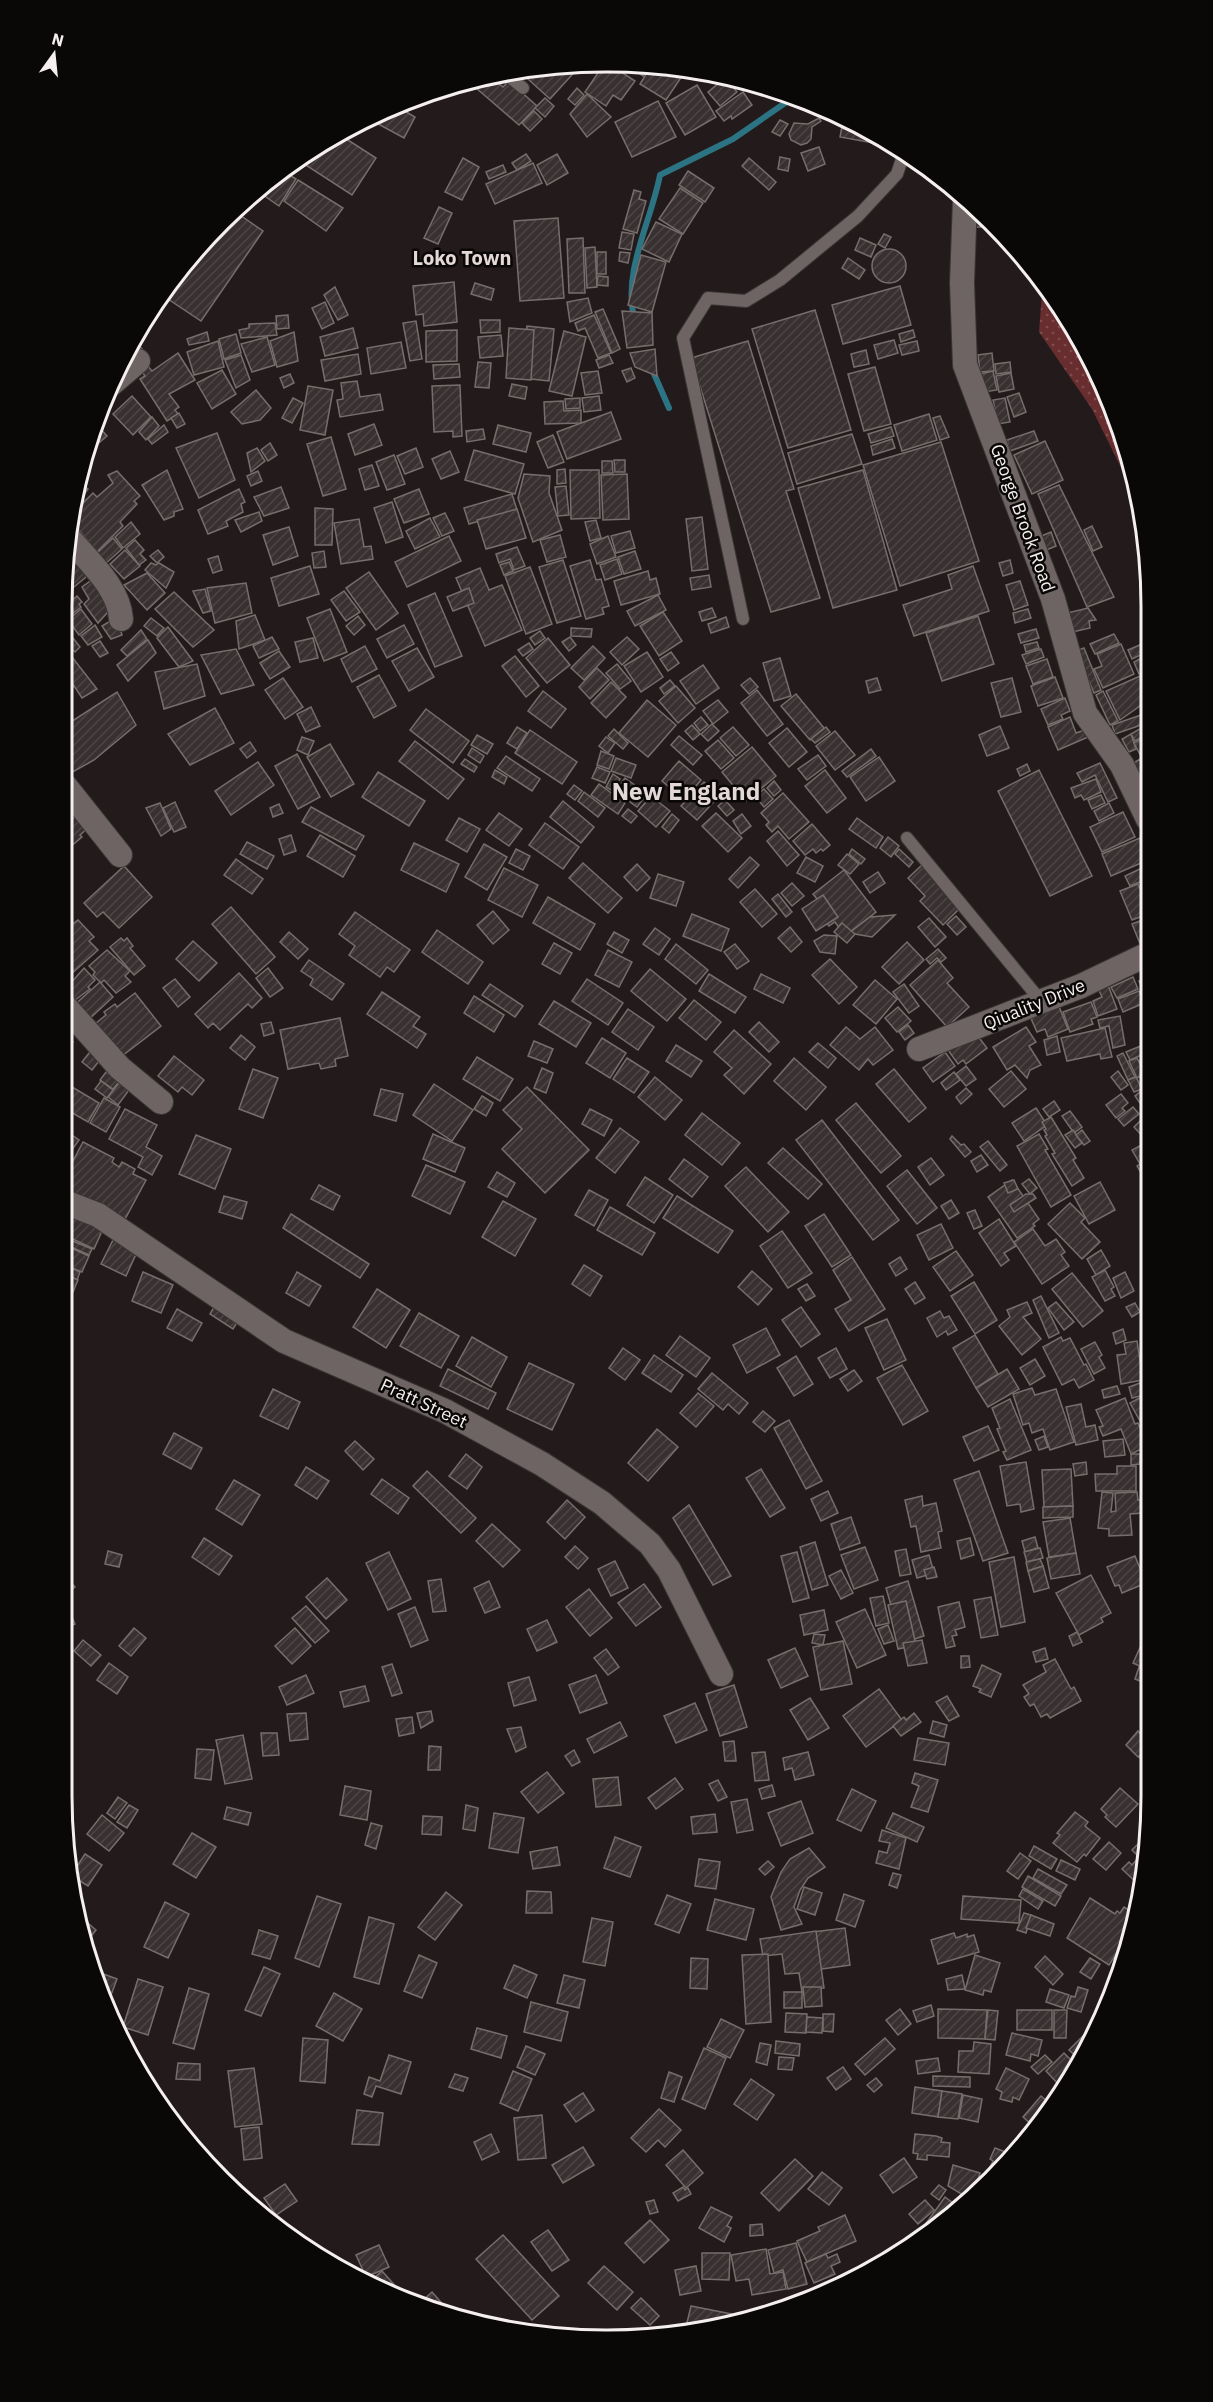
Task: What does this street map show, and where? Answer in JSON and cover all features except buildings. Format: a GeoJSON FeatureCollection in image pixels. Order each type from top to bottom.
{"type":"FeatureCollection","features":[{"type":"Feature","properties":{"kind":"street","name":"George Brook Road"},"geometry":{"type":"LineString","coordinates":[[965,210],[962,283],[965,365],[1053,599],[1085,713],[1122,765],[1141,804]]}},
{"type":"Feature","properties":{"kind":"street"},"geometry":{"type":"LineString","coordinates":[[127,371],[138,361]]}},
{"type":"Feature","properties":{"kind":"street"},"geometry":{"type":"LineString","coordinates":[[76,547],[114,593],[120,606],[121,619]]}},
{"type":"Feature","properties":{"kind":"street"},"geometry":{"type":"LineString","coordinates":[[72,795],[120,855]]}},
{"type":"Feature","properties":{"kind":"street","name":"Qiuality Drive"},"geometry":{"type":"LineString","coordinates":[[918,1050],[1081,986],[1141,957]]}},
{"type":"Feature","properties":{"kind":"street"},"geometry":{"type":"LineString","coordinates":[[72,1014],[120,1068],[161,1102]]}},
{"type":"Feature","properties":{"kind":"street","name":"Pratt Street"},"geometry":{"type":"LineString","coordinates":[[72,1205],[98,1215],[284,1341],[445,1411],[542,1464],[602,1503],[650,1544],[669,1570],[721,1674]]}},
{"type":"Feature","properties":{"kind":"lane"},"geometry":{"type":"LineString","coordinates":[[514,80],[523,88]]}},
{"type":"Feature","properties":{"kind":"lane"},"geometry":{"type":"LineString","coordinates":[[743,619],[683,338],[708,298],[746,301],[780,280],[858,216],[897,174],[901,161]]}},
{"type":"Feature","properties":{"kind":"lane"},"geometry":{"type":"LineString","coordinates":[[908,838],[1041,1001]]}},
{"type":"Feature","properties":{"kind":"shaded area"},"geometry":{"type":"Polygon","coordinates":[[[1042,297],[1086,370],[1113,435],[1125,475],[1092,409],[1039,332],[1042,297]]]}},
{"type":"Feature","properties":{"kind":"waterway"},"geometry":{"type":"LineString","coordinates":[[634,318],[632,282],[635,264],[660,175],[733,139],[785,103]]}},
{"type":"Feature","properties":{"kind":"waterway"},"geometry":{"type":"LineString","coordinates":[[651,367],[669,408]]}},
{"type":"Feature","properties":{"kind":"district","name":"Loko Town"},"geometry":{"type":"Point","coordinates":[462,257]}},
{"type":"Feature","properties":{"kind":"district","name":"New England"},"geometry":{"type":"Point","coordinates":[686,791]}}]}
